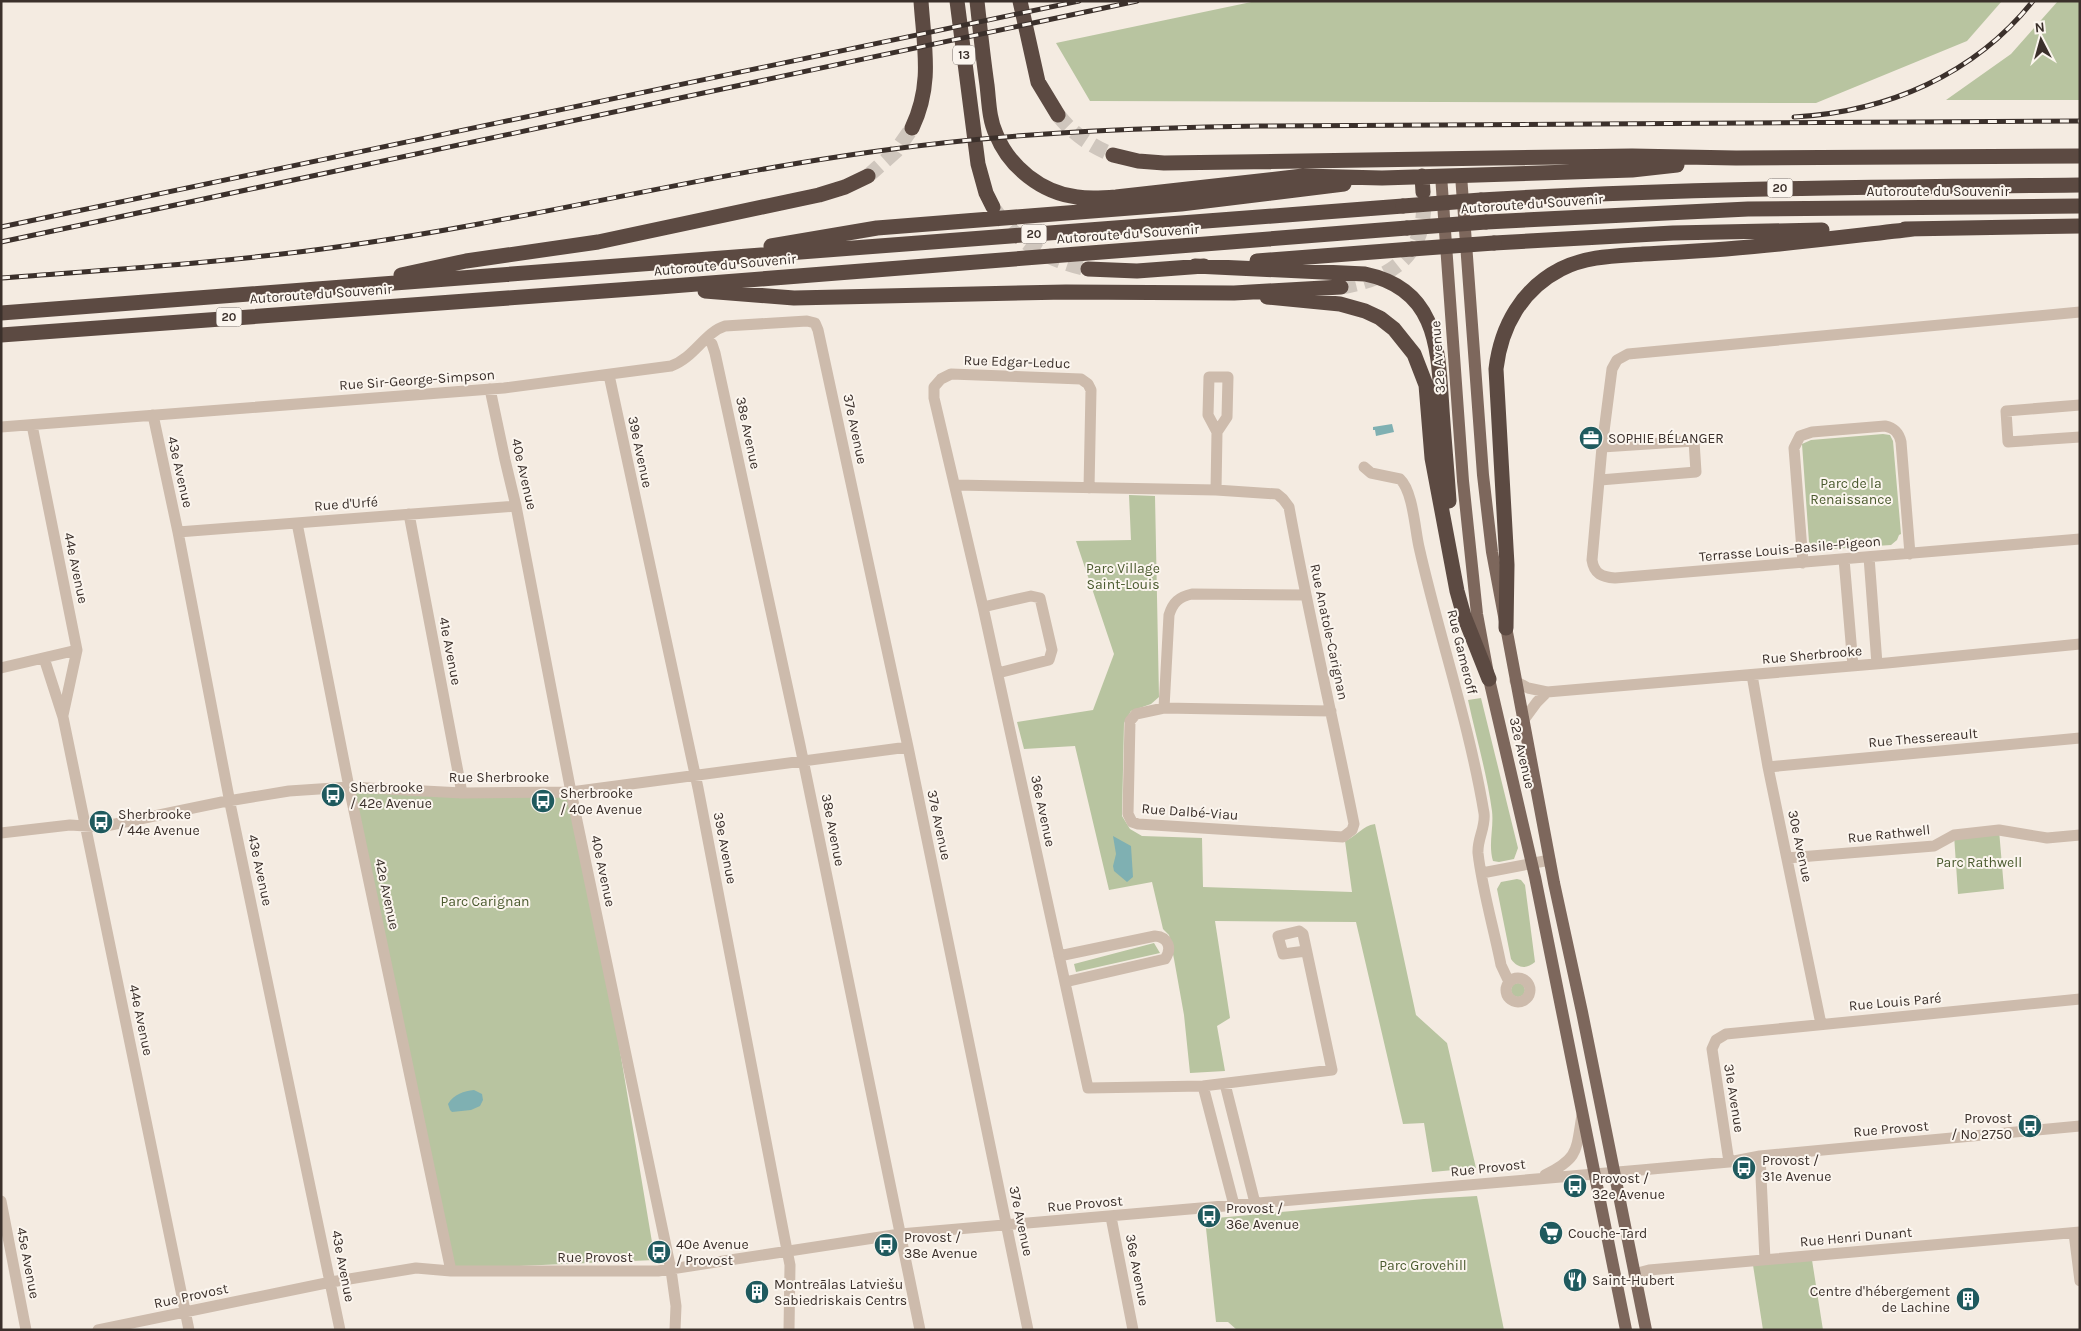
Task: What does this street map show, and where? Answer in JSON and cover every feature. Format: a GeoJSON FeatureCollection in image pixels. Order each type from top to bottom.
{"type":"FeatureCollection","features":[{"type":"Feature","properties":{"kind":"highway"},"geometry":{"type":"LineString","coordinates":[[912,128],[923,100],[927,72],[921,1]]}},
{"type":"Feature","properties":{"kind":"highway","name":"13"},"geometry":{"type":"LineString","coordinates":[[958,1],[980,175],[993,206]]}},
{"type":"Feature","properties":{"kind":"highway","name":"13"},"geometry":{"type":"LineString","coordinates":[[977,1],[992,120],[996,134],[1011,160],[1037,183],[1058,193],[1087,198],[1116,197],[1304,176],[1382,178]]}},
{"type":"Feature","properties":{"kind":"highway"},"geometry":{"type":"LineString","coordinates":[[1020,1],[1038,82],[1058,115]]}},
{"type":"Feature","properties":{"kind":"highway"},"geometry":{"type":"LineString","coordinates":[[1113,154],[1138,161],[1164,163],[1455,157],[2080,156]]}},
{"type":"Feature","properties":{"kind":"highway"},"geometry":{"type":"LineString","coordinates":[[666,263],[876,228],[1181,204],[1305,190],[1382,178],[1632,170],[1736,158]]}},
{"type":"Feature","properties":{"kind":"highway"},"geometry":{"type":"LineString","coordinates":[[349,287],[466,261],[598,242],[819,195],[845,187],[868,176]]}},
{"type":"Feature","properties":{"kind":"highway"},"geometry":{"type":"LineString","coordinates":[[1422,176],[1423,192]]}},
{"type":"Feature","properties":{"kind":"highway","name":"Autoroute du Souvenir"},"geometry":{"type":"LineString","coordinates":[[1,314],[1481,200],[1620,192],[1732,189],[2080,185]]}},
{"type":"Feature","properties":{"kind":"highway","name":"Autoroute du Souvenir"},"geometry":{"type":"LineString","coordinates":[[1,335],[659,287],[1486,222],[1748,209],[2080,206]]}},
{"type":"Feature","properties":{"kind":"highway"},"geometry":{"type":"LineString","coordinates":[[1088,269],[1137,271],[1494,243],[1673,233],[2080,226]]}},
{"type":"Feature","properties":{"kind":"highway"},"geometry":{"type":"LineString","coordinates":[[1506,628],[1508,565],[1496,369],[1499,350],[1508,324],[1520,303],[1534,288],[1551,275],[1571,265],[1602,257],[1726,249],[1914,229]]}},
{"type":"Feature","properties":{"kind":"highway"},"geometry":{"type":"LineString","coordinates":[[1195,266],[1365,274],[1392,284],[1405,292],[1416,303],[1432,328],[1438,356],[1454,577]]}},
{"type":"Feature","properties":{"kind":"highway"},"geometry":{"type":"LineString","coordinates":[[659,287],[794,298],[1066,292],[1234,293],[1341,287]]}},
{"type":"Feature","properties":{"kind":"highway"},"geometry":{"type":"LineString","coordinates":[[1234,293],[1348,306],[1380,318],[1405,340],[1418,361],[1426,385],[1432,458],[1454,577],[1464,616],[1489,679]]}},
{"type":"Feature","properties":{"kind":"main road","name":"32e Avenue"},"geometry":{"type":"LineString","coordinates":[[1441,175],[1456,402],[1469,553],[1477,614],[1489,679],[1532,863],[1626,1330]]}},
{"type":"Feature","properties":{"kind":"main road","name":"32e Avenue"},"geometry":{"type":"LineString","coordinates":[[1461,175],[1486,514],[1515,681],[1550,860],[1646,1330]]}},
{"type":"Feature","properties":{"kind":"street","name":"Terrasse Louis-Basile-Pigeon"},"geometry":{"type":"LineString","coordinates":[[2080,312],[1628,354],[1617,360],[1612,370],[1602,447],[1592,560],[1596,572],[1603,577],[1615,578],[2080,538]]}},
{"type":"Feature","properties":{"kind":"street","name":"Rue Sir-George-Simpson"},"geometry":{"type":"LineString","coordinates":[[1,427],[490,389],[608,375],[677,364],[692,354],[719,328],[729,325],[810,321],[818,327]]}},
{"type":"Feature","properties":{"kind":"street","name":"37e Avenue"},"geometry":{"type":"LineString","coordinates":[[818,327],[908,747],[1028,1330]]}},
{"type":"Feature","properties":{"kind":"street","name":"38e Avenue"},"geometry":{"type":"LineString","coordinates":[[707,338],[715,352],[804,760],[920,1330]]}},
{"type":"Feature","properties":{"kind":"street","name":"Rue Edgar-Leduc"},"geometry":{"type":"LineString","coordinates":[[934,387],[941,379],[951,374],[1081,379],[1088,384],[1090,390],[1089,488]]}},
{"type":"Feature","properties":{"kind":"street","name":"39e Avenue"},"geometry":{"type":"LineString","coordinates":[[608,375],[695,775],[788,1252],[790,1265],[789,1330]]}},
{"type":"Feature","properties":{"kind":"street","name":"36e Avenue"},"geometry":{"type":"LineString","coordinates":[[934,387],[934,398],[998,673],[1088,1088],[1203,1086],[1332,1070],[1306,951]]}},
{"type":"Feature","properties":{"kind":"street","name":"40e Avenue"},"geometry":{"type":"LineString","coordinates":[[490,389],[516,506],[571,792],[671,1270],[676,1306],[675,1330]]}},
{"type":"Feature","properties":{"kind":"street"},"geometry":{"type":"LineString","coordinates":[[2080,405],[2006,412],[2008,442],[2080,437]]}},
{"type":"Feature","properties":{"kind":"street","name":"43e Avenue"},"geometry":{"type":"LineString","coordinates":[[153,415],[178,532],[230,800],[340,1330]]}},
{"type":"Feature","properties":{"kind":"street","name":"44e Avenue"},"geometry":{"type":"LineString","coordinates":[[32,425],[77,650],[63,717]]}},
{"type":"Feature","properties":{"kind":"street"},"geometry":{"type":"LineString","coordinates":[[1803,562],[1794,448],[1800,436],[1812,432],[1885,426],[1894,429],[1898,433],[1901,442],[1910,554]]}},
{"type":"Feature","properties":{"kind":"street"},"geometry":{"type":"LineString","coordinates":[[1216,490],[1217,432]]}},
{"type":"Feature","properties":{"kind":"street"},"geometry":{"type":"LineString","coordinates":[[1600,480],[1696,472],[1694,441],[1602,447]]}},
{"type":"Feature","properties":{"kind":"street","name":"Rue Gameroff"},"geometry":{"type":"LineString","coordinates":[[1364,467],[1372,473],[1400,479],[1408,491],[1425,570],[1463,715],[1481,798],[1484,822],[1478,853],[1501,965],[1509,982]]}},
{"type":"Feature","properties":{"kind":"street","name":"Rue Anatole-Carignan"},"geometry":{"type":"LineString","coordinates":[[955,485],[1216,490],[1276,494],[1283,499],[1289,507],[1305,595],[1354,824],[1352,830],[1343,837]]}},
{"type":"Feature","properties":{"kind":"street","name":"Rue d'Urfé"},"geometry":{"type":"LineString","coordinates":[[178,532],[516,506]]}},
{"type":"Feature","properties":{"kind":"street","name":"41e Avenue"},"geometry":{"type":"LineString","coordinates":[[409,514],[462,793]]}},
{"type":"Feature","properties":{"kind":"street","name":"42e Avenue"},"geometry":{"type":"LineString","coordinates":[[297,523],[349,787],[451,1271]]}},
{"type":"Feature","properties":{"kind":"street"},"geometry":{"type":"LineString","coordinates":[[1869,557],[1877,664]]}},
{"type":"Feature","properties":{"kind":"street"},"geometry":{"type":"LineString","coordinates":[[1844,559],[1853,666]]}},
{"type":"Feature","properties":{"kind":"street"},"geometry":{"type":"LineString","coordinates":[[1164,708],[1169,615],[1172,605],[1181,596],[1192,594],[1305,595]]}},
{"type":"Feature","properties":{"kind":"street"},"geometry":{"type":"LineString","coordinates":[[983,607],[1031,596],[1040,598],[1052,650],[1049,660],[998,673]]}},
{"type":"Feature","properties":{"kind":"street","name":"Rue Sherbrooke"},"geometry":{"type":"LineString","coordinates":[[1515,681],[1528,688],[1547,692],[1877,664],[2080,644]]}},
{"type":"Feature","properties":{"kind":"street"},"geometry":{"type":"LineString","coordinates":[[1,668],[77,650]]}},
{"type":"Feature","properties":{"kind":"street","name":"44e Avenue"},"geometry":{"type":"LineString","coordinates":[[44,658],[63,717],[189,1330]]}},
{"type":"Feature","properties":{"kind":"street","name":"30e Avenue"},"geometry":{"type":"LineString","coordinates":[[1752,675],[1768,767],[1821,1024]]}},
{"type":"Feature","properties":{"kind":"street"},"geometry":{"type":"LineString","coordinates":[[1523,721],[1547,692]]}},
{"type":"Feature","properties":{"kind":"street","name":"Rue Dalbé-Viau"},"geometry":{"type":"LineString","coordinates":[[1331,712],[1164,708],[1136,714],[1130,721],[1128,814],[1132,822],[1138,824],[1343,837]]}},
{"type":"Feature","properties":{"kind":"street","name":"Rue Thessereault"},"geometry":{"type":"LineString","coordinates":[[1768,767],[2080,738]]}},
{"type":"Feature","properties":{"kind":"street","name":"Rue Sherbrooke"},"geometry":{"type":"LineString","coordinates":[[1,833],[70,825],[101,827],[230,800],[289,791],[349,787],[462,793],[571,792],[908,747]]}},
{"type":"Feature","properties":{"kind":"street","name":"Rue Rathwell"},"geometry":{"type":"LineString","coordinates":[[1787,858],[1934,846],[1954,835],[1999,830],[2048,838],[2080,835]]}},
{"type":"Feature","properties":{"kind":"street"},"geometry":{"type":"LineString","coordinates":[[1482,873],[1550,860]]}},
{"type":"Feature","properties":{"kind":"street"},"geometry":{"type":"LineString","coordinates":[[1059,956],[1156,936],[1162,937],[1168,942],[1169,953],[1165,959],[1065,982]]}},
{"type":"Feature","properties":{"kind":"street","name":"Rue Louis Paré"},"geometry":{"type":"LineString","coordinates":[[1716,1040],[1726,1034],[2080,999]]}},
{"type":"Feature","properties":{"kind":"street","name":"31e Avenue"},"geometry":{"type":"LineString","coordinates":[[1716,1040],[1712,1049],[1729,1162]]}},
{"type":"Feature","properties":{"kind":"street"},"geometry":{"type":"LineString","coordinates":[[1225,1084],[1255,1204]]}},
{"type":"Feature","properties":{"kind":"street"},"geometry":{"type":"LineString","coordinates":[[1203,1086],[1234,1205]]}},
{"type":"Feature","properties":{"kind":"street"},"geometry":{"type":"LineString","coordinates":[[1536,1179],[1564,1166],[1570,1160],[1576,1150],[1582,1114]]}},
{"type":"Feature","properties":{"kind":"street","name":"Rue Provost"},"geometry":{"type":"LineString","coordinates":[[98,1330],[331,1282],[416,1268],[451,1271],[646,1272],[671,1270],[900,1234],[1729,1162],[1760,1156],[2080,1126]]}},
{"type":"Feature","properties":{"kind":"street"},"geometry":{"type":"LineString","coordinates":[[1760,1156],[1765,1260]]}},
{"type":"Feature","properties":{"kind":"street","name":"45e Avenue"},"geometry":{"type":"LineString","coordinates":[[1,1201],[26,1330]]}},
{"type":"Feature","properties":{"kind":"street","name":"36e Avenue"},"geometry":{"type":"LineString","coordinates":[[1111,1217],[1133,1330]]}},
{"type":"Feature","properties":{"kind":"street"},"geometry":{"type":"LineString","coordinates":[[2077,1233],[2080,1281]]}},
{"type":"Feature","properties":{"kind":"street","name":"Rue Henri Dunant"},"geometry":{"type":"LineString","coordinates":[[1634,1274],[1649,1270],[2077,1233]]}},
{"type":"Feature","properties":{"kind":"green space"},"geometry":{"type":"Polygon","coordinates":[[[1256,1],[2002,1],[1967,41],[1816,103],[1090,101],[1056,43],[1256,1]]]}},
{"type":"Feature","properties":{"kind":"green space"},"geometry":{"type":"Polygon","coordinates":[[[2058,1],[2080,1],[2080,100],[1946,100],[2011,54],[2058,1]]]}},
{"type":"Feature","properties":{"kind":"green space","name":"Parc de la Renaissance"},"geometry":{"type":"Polygon","coordinates":[[[1890,435],[1893,441],[1901,534],[1891,545],[1817,550],[1809,542],[1802,444],[1811,440],[1890,435]]]}},
{"type":"Feature","properties":{"kind":"green space","name":"Parc Village Saint-Louis"},"geometry":{"type":"Polygon","coordinates":[[[1129,495],[1155,496],[1159,697],[1151,704],[1131,711],[1124,723],[1122,816],[1130,829],[1142,836],[1202,838],[1203,887],[1352,892],[1345,841],[1375,824],[1416,1015],[1447,1043],[1476,1168],[1432,1172],[1424,1123],[1403,1124],[1356,922],[1215,921],[1230,1018],[1217,1026],[1225,1071],[1190,1073],[1184,1015],[1174,959],[1169,935],[1163,929],[1152,882],[1109,890],[1075,746],[1024,749],[1017,722],[1093,710],[1114,654],[1076,541],[1131,540],[1129,495]]]}},
{"type":"Feature","properties":{"kind":"green space"},"geometry":{"type":"Polygon","coordinates":[[[1481,698],[1518,848],[1514,859],[1499,862],[1493,861],[1490,797],[1468,700],[1481,698]]]}},
{"type":"Feature","properties":{"kind":"green space","name":"Parc Carignan"},"geometry":{"type":"Polygon","coordinates":[[[349,789],[577,794],[655,1260],[452,1269],[349,789]]]}},
{"type":"Feature","properties":{"kind":"green space","name":"Parc Rathwell"},"geometry":{"type":"Polygon","coordinates":[[[1999,830],[2004,889],[1958,894],[1954,835],[1999,830]]]}},
{"type":"Feature","properties":{"kind":"green space"},"geometry":{"type":"Polygon","coordinates":[[[1521,880],[1525,885],[1535,962],[1526,967],[1517,965],[1511,959],[1497,889],[1501,882],[1521,880]]]}},
{"type":"Feature","properties":{"kind":"green space"},"geometry":{"type":"Polygon","coordinates":[[[1154,943],[1160,953],[1076,972],[1074,964],[1154,943]]]}},
{"type":"Feature","properties":{"kind":"green space"},"geometry":{"type":"Polygon","coordinates":[[[1515,983],[1521,983],[1525,990],[1521,997],[1515,997],[1511,993],[1511,987],[1515,983]]]}},
{"type":"Feature","properties":{"kind":"green space","name":"Parc Grovehill"},"geometry":{"type":"Polygon","coordinates":[[[1477,1196],[1504,1330],[1237,1330],[1228,1322],[1216,1322],[1205,1219],[1477,1196]]]}},
{"type":"Feature","properties":{"kind":"green space"},"geometry":{"type":"Polygon","coordinates":[[[1812,1260],[1823,1330],[1763,1330],[1753,1265],[1812,1260]]]}},
{"type":"Feature","properties":{"kind":"water"},"geometry":{"type":"Polygon","coordinates":[[[1392,424],[1394,432],[1376,436],[1373,427],[1392,424]]]}},
{"type":"Feature","properties":{"kind":"water"},"geometry":{"type":"Polygon","coordinates":[[[1113,836],[1131,846],[1133,877],[1127,882],[1114,871],[1113,866],[1116,854],[1113,836]]]}},
{"type":"Feature","properties":{"kind":"water"},"geometry":{"type":"Polygon","coordinates":[[[474,1090],[482,1094],[483,1100],[480,1106],[471,1110],[452,1112],[450,1110],[448,1104],[456,1095],[474,1090]]]}},
{"type":"Feature","properties":{"kind":"tunnel"},"geometry":{"type":"LineString","coordinates":[[1058,115],[1083,139],[1113,155]]}},
{"type":"Feature","properties":{"kind":"tunnel"},"geometry":{"type":"LineString","coordinates":[[868,176],[896,151],[912,128]]}},
{"type":"Feature","properties":{"kind":"tunnel"},"geometry":{"type":"LineString","coordinates":[[1341,287],[1378,277],[1393,269],[1405,258],[1414,246],[1420,230],[1423,213],[1423,192]]}},
{"type":"Feature","properties":{"kind":"tunnel"},"geometry":{"type":"LineString","coordinates":[[995,210],[1013,232],[1035,249],[1074,266],[1088,269]]}},
{"type":"Feature","properties":{"kind":"railway"},"geometry":{"type":"LineString","coordinates":[[1,227],[1079,1]]}},
{"type":"Feature","properties":{"kind":"railway"},"geometry":{"type":"LineString","coordinates":[[1,242],[1137,1]]}},
{"type":"Feature","properties":{"kind":"railway"},"geometry":{"type":"LineString","coordinates":[[1794,117],[1829,114],[1862,107],[1895,98],[1926,85],[1956,69],[1984,50],[2010,27],[2033,1]]}},
{"type":"Feature","properties":{"kind":"railway"},"geometry":{"type":"LineString","coordinates":[[1,278],[220,261],[351,245],[483,223],[812,161],[926,145],[1069,132],[1260,126],[2080,121]]}},
{"type":"Feature","properties":{"kind":"place","name":"SOPHIE BÉLANGER"},"geometry":{"type":"Point","coordinates":[1591,438]}},
{"type":"Feature","properties":{"kind":"place","name":"Sherbrooke / 42e Avenue"},"geometry":{"type":"Point","coordinates":[333,795]}},
{"type":"Feature","properties":{"kind":"place","name":"Sherbrooke / 40e Avenue"},"geometry":{"type":"Point","coordinates":[543,801]}},
{"type":"Feature","properties":{"kind":"place","name":"Sherbrooke / 44e Avenue"},"geometry":{"type":"Point","coordinates":[101,822]}},
{"type":"Feature","properties":{"kind":"place","name":"Provost / No 2750"},"geometry":{"type":"Point","coordinates":[2030,1126]}},
{"type":"Feature","properties":{"kind":"place","name":"Provost / 31e Avenue"},"geometry":{"type":"Point","coordinates":[1744,1168]}},
{"type":"Feature","properties":{"kind":"place","name":"Provost / 32e Avenue"},"geometry":{"type":"Point","coordinates":[1575,1186]}},
{"type":"Feature","properties":{"kind":"place","name":"Provost / 36e Avenue"},"geometry":{"type":"Point","coordinates":[1209,1216]}},
{"type":"Feature","properties":{"kind":"place","name":"Couche-Tard"},"geometry":{"type":"Point","coordinates":[1551,1233]}},
{"type":"Feature","properties":{"kind":"place","name":"Provost / 38e Avenue"},"geometry":{"type":"Point","coordinates":[886,1245]}},
{"type":"Feature","properties":{"kind":"place","name":"40e Avenue / Provost"},"geometry":{"type":"Point","coordinates":[659,1252]}},
{"type":"Feature","properties":{"kind":"place","name":"Saint-Hubert"},"geometry":{"type":"Point","coordinates":[1575,1280]}},
{"type":"Feature","properties":{"kind":"place","name":"Montreālas Latviešu Sabiedriskais Centrs"},"geometry":{"type":"Point","coordinates":[757,1292]}},
{"type":"Feature","properties":{"kind":"place","name":"Centre d'hébergement de Lachine"},"geometry":{"type":"Point","coordinates":[1968,1299]}}]}
